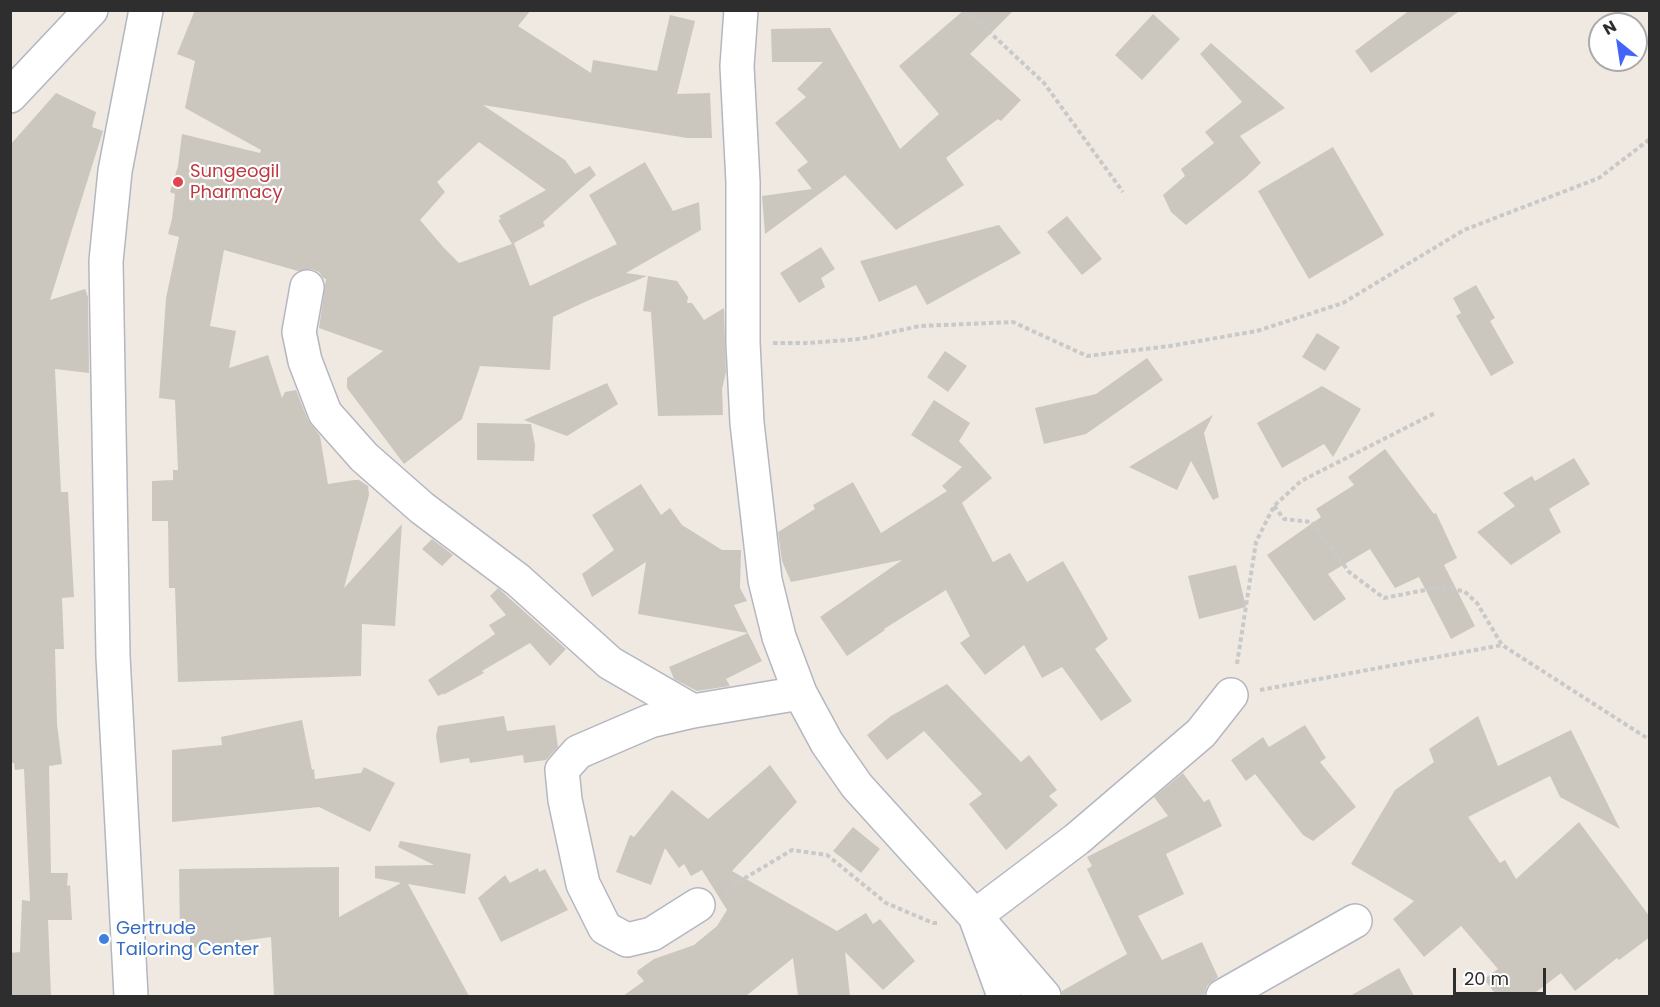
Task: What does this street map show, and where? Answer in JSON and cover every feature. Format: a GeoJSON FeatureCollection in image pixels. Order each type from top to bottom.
{"type":"FeatureCollection","features":[{"type":"Feature","properties":{"kind":"street"},"geometry":{"type":"LineString","coordinates":[[10,96],[91,10]]}},
{"type":"Feature","properties":{"kind":"street"},"geometry":{"type":"LineString","coordinates":[[131,996],[113,656],[106,261],[115,171],[146,10]]}},
{"type":"Feature","properties":{"kind":"street"},"geometry":{"type":"LineString","coordinates":[[741,10],[737,66],[743,182],[743,343],[747,423],[765,580],[779,638],[800,693],[827,743],[857,786],[1044,996]]}},
{"type":"Feature","properties":{"kind":"street"},"geometry":{"type":"LineString","coordinates":[[307,287],[299,332],[305,361],[325,413],[364,457],[422,508],[518,580],[610,663],[693,711]]}},
{"type":"Feature","properties":{"kind":"street"},"geometry":{"type":"LineString","coordinates":[[698,905],[652,934],[627,940],[605,928],[583,884],[565,800],[562,770],[578,752],[650,721],[693,711],[800,693]]}},
{"type":"Feature","properties":{"kind":"street"},"geometry":{"type":"LineString","coordinates":[[975,916],[1077,839],[1192,741],[1231,695]]}},
{"type":"Feature","properties":{"kind":"street"},"geometry":{"type":"LineString","coordinates":[[975,916],[1004,996]]}},
{"type":"Feature","properties":{"kind":"street"},"geometry":{"type":"LineString","coordinates":[[1223,996],[1355,921]]}},
{"type":"Feature","properties":{"kind":"path"},"geometry":{"type":"LineString","coordinates":[[966,10],[1044,83],[1123,192]]}},
{"type":"Feature","properties":{"kind":"path"},"geometry":{"type":"LineString","coordinates":[[743,343],[808,343],[860,339],[920,326],[1013,322],[1087,356],[1170,346],[1257,331],[1343,303],[1464,230],[1599,177],[1650,140]]}},
{"type":"Feature","properties":{"kind":"path"},"geometry":{"type":"LineString","coordinates":[[1435,413],[1301,481],[1275,506],[1256,542],[1242,639],[1231,695],[1502,645]]}},
{"type":"Feature","properties":{"kind":"path"},"geometry":{"type":"LineString","coordinates":[[1275,506],[1284,519],[1312,522],[1349,572],[1384,598],[1436,588],[1464,591],[1477,603],[1502,645],[1650,740]]}},
{"type":"Feature","properties":{"kind":"path"},"geometry":{"type":"LineString","coordinates":[[698,905],[792,850],[827,855],[886,903],[933,923],[975,916]]}},
{"type":"Feature","properties":{"kind":"building"},"geometry":{"type":"Polygon","coordinates":[[[195,10],[531,10],[518,26],[591,73],[593,60],[657,71],[670,15],[695,21],[677,94],[710,93],[712,138],[687,138],[483,105],[565,160],[575,174],[590,166],[596,175],[543,222],[545,226],[514,243],[530,286],[617,244],[589,195],[645,162],[673,211],[699,202],[701,230],[626,273],[647,276],[553,317],[550,370],[480,366],[462,419],[404,464],[347,388],[347,378],[383,351],[319,328],[326,279],[319,272],[311,269],[298,271],[224,250],[210,326],[236,331],[229,368],[268,355],[282,398],[285,392],[296,390],[308,420],[320,436],[328,484],[359,480],[368,486],[369,495],[344,588],[402,524],[395,626],[362,624],[361,676],[178,682],[175,588],[169,588],[168,521],[152,521],[152,481],[173,480],[173,470],[178,470],[175,400],[159,398],[166,298],[179,237],[168,234],[175,194],[170,192],[178,166],[182,134],[260,153],[261,150],[185,108],[195,61],[177,54],[195,10]],[[479,142],[437,182],[445,192],[420,220],[459,263],[512,244],[498,220],[501,219],[499,216],[546,190],[479,142]]]}},
{"type":"Feature","properties":{"kind":"building"},"geometry":{"type":"Polygon","coordinates":[[[964,10],[1014,10],[970,54],[1021,100],[1001,121],[998,119],[946,158],[964,185],[896,230],[845,175],[765,234],[762,196],[812,189],[797,170],[808,162],[775,123],[806,97],[797,89],[823,62],[772,62],[771,29],[830,28],[900,149],[939,114],[899,66],[964,10]]]}},
{"type":"Feature","properties":{"kind":"building"},"geometry":{"type":"Polygon","coordinates":[[[1410,10],[1461,10],[1371,73],[1355,51],[1410,10]]]}},
{"type":"Feature","properties":{"kind":"building"},"geometry":{"type":"Polygon","coordinates":[[[1153,14],[1180,39],[1142,80],[1115,55],[1153,14]]]}},
{"type":"Feature","properties":{"kind":"building"},"geometry":{"type":"Polygon","coordinates":[[[1211,43],[1285,108],[1240,136],[1261,163],[1186,225],[1171,212],[1163,195],[1185,176],[1181,169],[1214,143],[1205,132],[1242,102],[1200,54],[1211,43]]]}},
{"type":"Feature","properties":{"kind":"building"},"geometry":{"type":"Polygon","coordinates":[[[56,93],[96,112],[92,127],[103,131],[50,300],[85,289],[88,297],[89,373],[55,369],[61,492],[68,492],[74,597],[62,598],[64,649],[55,649],[57,724],[62,764],[49,766],[51,873],[68,873],[67,886],[70,885],[72,920],[48,920],[51,996],[10,996],[10,953],[20,952],[22,900],[30,901],[24,769],[15,770],[14,763],[10,763],[10,145],[56,93]]]}},
{"type":"Feature","properties":{"kind":"building"},"geometry":{"type":"Polygon","coordinates":[[[1333,147],[1384,235],[1309,279],[1258,191],[1333,147]]]}},
{"type":"Feature","properties":{"kind":"building"},"geometry":{"type":"Polygon","coordinates":[[[1067,216],[1102,259],[1082,275],[1047,232],[1067,216]]]}},
{"type":"Feature","properties":{"kind":"building"},"geometry":{"type":"Polygon","coordinates":[[[999,225],[1021,253],[927,305],[916,285],[879,302],[860,261],[999,225]]]}},
{"type":"Feature","properties":{"kind":"building"},"geometry":{"type":"Polygon","coordinates":[[[821,247],[835,269],[821,278],[825,287],[799,303],[780,273],[821,247]]]}},
{"type":"Feature","properties":{"kind":"building"},"geometry":{"type":"Polygon","coordinates":[[[648,276],[677,281],[688,297],[687,303],[692,303],[704,320],[724,308],[726,372],[722,389],[723,415],[658,416],[651,312],[643,311],[648,276]]]}},
{"type":"Feature","properties":{"kind":"building"},"geometry":{"type":"Polygon","coordinates":[[[1476,285],[1495,318],[1490,321],[1514,363],[1491,376],[1456,316],[1461,313],[1453,298],[1476,285]]]}},
{"type":"Feature","properties":{"kind":"building"},"geometry":{"type":"Polygon","coordinates":[[[1317,333],[1340,347],[1325,371],[1302,357],[1317,333]]]}},
{"type":"Feature","properties":{"kind":"building"},"geometry":{"type":"Polygon","coordinates":[[[945,351],[967,366],[948,392],[927,377],[945,351]]]}},
{"type":"Feature","properties":{"kind":"building"},"geometry":{"type":"Polygon","coordinates":[[[1147,358],[1163,380],[1086,434],[1044,444],[1035,408],[1096,394],[1147,358]]]}},
{"type":"Feature","properties":{"kind":"building"},"geometry":{"type":"Polygon","coordinates":[[[607,383],[618,404],[567,436],[524,420],[607,383]]]}},
{"type":"Feature","properties":{"kind":"building"},"geometry":{"type":"Polygon","coordinates":[[[1322,386],[1361,409],[1333,457],[1324,444],[1282,468],[1257,423],[1322,386]]]}},
{"type":"Feature","properties":{"kind":"building"},"geometry":{"type":"Polygon","coordinates":[[[934,400],[970,423],[959,441],[992,478],[962,503],[993,562],[1010,553],[1027,582],[1063,561],[1108,639],[1095,649],[1132,701],[1101,721],[1062,667],[1042,678],[1024,645],[985,675],[960,643],[970,636],[946,590],[884,629],[847,656],[820,617],[902,560],[791,582],[782,561],[778,532],[815,509],[813,505],[853,482],[881,533],[947,491],[942,486],[962,467],[911,435],[934,400]]]}},
{"type":"Feature","properties":{"kind":"building"},"geometry":{"type":"Polygon","coordinates":[[[1213,415],[1204,433],[1219,497],[1213,500],[1191,461],[1177,490],[1129,467],[1213,415]]]}},
{"type":"Feature","properties":{"kind":"building"},"geometry":{"type":"Polygon","coordinates":[[[477,423],[531,424],[535,445],[534,461],[477,460],[477,423]]]}},
{"type":"Feature","properties":{"kind":"building"},"geometry":{"type":"Polygon","coordinates":[[[1385,449],[1434,514],[1436,513],[1457,558],[1444,565],[1475,626],[1451,639],[1419,577],[1395,588],[1370,549],[1328,574],[1346,599],[1314,621],[1267,555],[1321,517],[1316,509],[1354,485],[1348,477],[1385,449]]]}},
{"type":"Feature","properties":{"kind":"building"},"geometry":{"type":"Polygon","coordinates":[[[1574,458],[1590,484],[1549,509],[1561,532],[1511,565],[1477,532],[1515,506],[1503,493],[1532,476],[1535,481],[1574,458]]]}},
{"type":"Feature","properties":{"kind":"building"},"geometry":{"type":"Polygon","coordinates":[[[641,484],[661,515],[670,508],[682,525],[722,550],[741,550],[740,588],[747,601],[734,605],[748,633],[638,614],[646,562],[592,597],[582,574],[614,550],[592,515],[641,484]]]}},
{"type":"Feature","properties":{"kind":"building"},"geometry":{"type":"Polygon","coordinates":[[[432,539],[453,555],[442,566],[422,549],[432,539]]]}},
{"type":"Feature","properties":{"kind":"building"},"geometry":{"type":"Polygon","coordinates":[[[1236,565],[1246,607],[1199,619],[1188,576],[1236,565]]]}},
{"type":"Feature","properties":{"kind":"building"},"geometry":{"type":"Polygon","coordinates":[[[498,588],[566,649],[550,666],[530,643],[482,671],[484,673],[438,696],[428,680],[495,634],[489,625],[506,615],[490,596],[498,588]]]}},
{"type":"Feature","properties":{"kind":"building"},"geometry":{"type":"Polygon","coordinates":[[[748,633],[762,661],[726,679],[730,686],[697,691],[674,679],[669,667],[748,633]]]}},
{"type":"Feature","properties":{"kind":"building"},"geometry":{"type":"Polygon","coordinates":[[[947,684],[1021,762],[1029,755],[1057,790],[1049,796],[1058,805],[1006,850],[969,804],[982,794],[924,731],[887,760],[867,735],[891,716],[947,684]]]}},
{"type":"Feature","properties":{"kind":"building"},"geometry":{"type":"Polygon","coordinates":[[[504,716],[507,731],[555,725],[558,747],[546,760],[524,763],[523,755],[470,763],[469,758],[440,763],[436,736],[438,726],[504,716]]]}},
{"type":"Feature","properties":{"kind":"building"},"geometry":{"type":"Polygon","coordinates":[[[1478,716],[1498,766],[1571,730],[1620,829],[1560,797],[1550,776],[1468,817],[1500,863],[1505,860],[1516,879],[1579,822],[1650,917],[1650,937],[1619,960],[1617,958],[1575,991],[1561,973],[1531,996],[1497,996],[1484,979],[1498,969],[1461,926],[1424,957],[1393,919],[1414,901],[1351,864],[1395,790],[1434,762],[1429,749],[1478,716]]]}},
{"type":"Feature","properties":{"kind":"building"},"geometry":{"type":"Polygon","coordinates":[[[302,720],[315,779],[361,773],[364,767],[395,783],[370,832],[319,807],[172,822],[172,750],[222,745],[221,737],[302,720]]]}},
{"type":"Feature","properties":{"kind":"building"},"geometry":{"type":"Polygon","coordinates":[[[1305,725],[1326,758],[1320,762],[1356,807],[1313,841],[1303,835],[1255,774],[1246,781],[1231,760],[1263,737],[1269,747],[1305,725]]]}},
{"type":"Feature","properties":{"kind":"building"},"geometry":{"type":"Polygon","coordinates":[[[770,765],[797,802],[732,871],[837,931],[866,913],[873,924],[880,919],[915,961],[883,990],[845,952],[850,996],[798,996],[793,958],[746,996],[623,996],[644,981],[637,971],[654,959],[694,945],[717,926],[727,910],[702,870],[691,876],[684,864],[679,868],[665,848],[651,885],[616,872],[630,835],[634,837],[672,790],[708,819],[770,765]]]}},
{"type":"Feature","properties":{"kind":"building"},"geometry":{"type":"Polygon","coordinates":[[[1183,773],[1204,802],[1209,799],[1222,826],[1166,854],[1184,894],[1138,916],[1162,960],[1202,942],[1218,977],[1207,986],[1204,996],[1062,996],[1062,991],[1127,954],[1087,869],[1092,866],[1087,857],[1168,816],[1154,797],[1183,773]]]}},
{"type":"Feature","properties":{"kind":"building"},"geometry":{"type":"Polygon","coordinates":[[[853,827],[880,849],[861,873],[833,851],[853,827]]]}},
{"type":"Feature","properties":{"kind":"building"},"geometry":{"type":"Polygon","coordinates":[[[400,841],[471,854],[465,894],[408,884],[469,996],[274,996],[271,937],[190,948],[190,935],[180,935],[179,869],[339,867],[339,917],[401,883],[375,878],[375,866],[434,865],[398,847],[400,841]]]}},
{"type":"Feature","properties":{"kind":"building"},"geometry":{"type":"Polygon","coordinates":[[[538,868],[539,872],[545,869],[568,910],[501,942],[478,898],[505,875],[510,883],[538,868]]]}},
{"type":"Feature","properties":{"kind":"building"},"geometry":{"type":"Polygon","coordinates":[[[1399,968],[1414,996],[1350,996],[1399,968]]]}},
{"type":"Feature","properties":{"kind":"place","name":"Sungeogil Pharmacy"},"geometry":{"type":"Point","coordinates":[178,182]}},
{"type":"Feature","properties":{"kind":"place","name":"Gertrude Tailoring Center"},"geometry":{"type":"Point","coordinates":[104,939]}}]}
